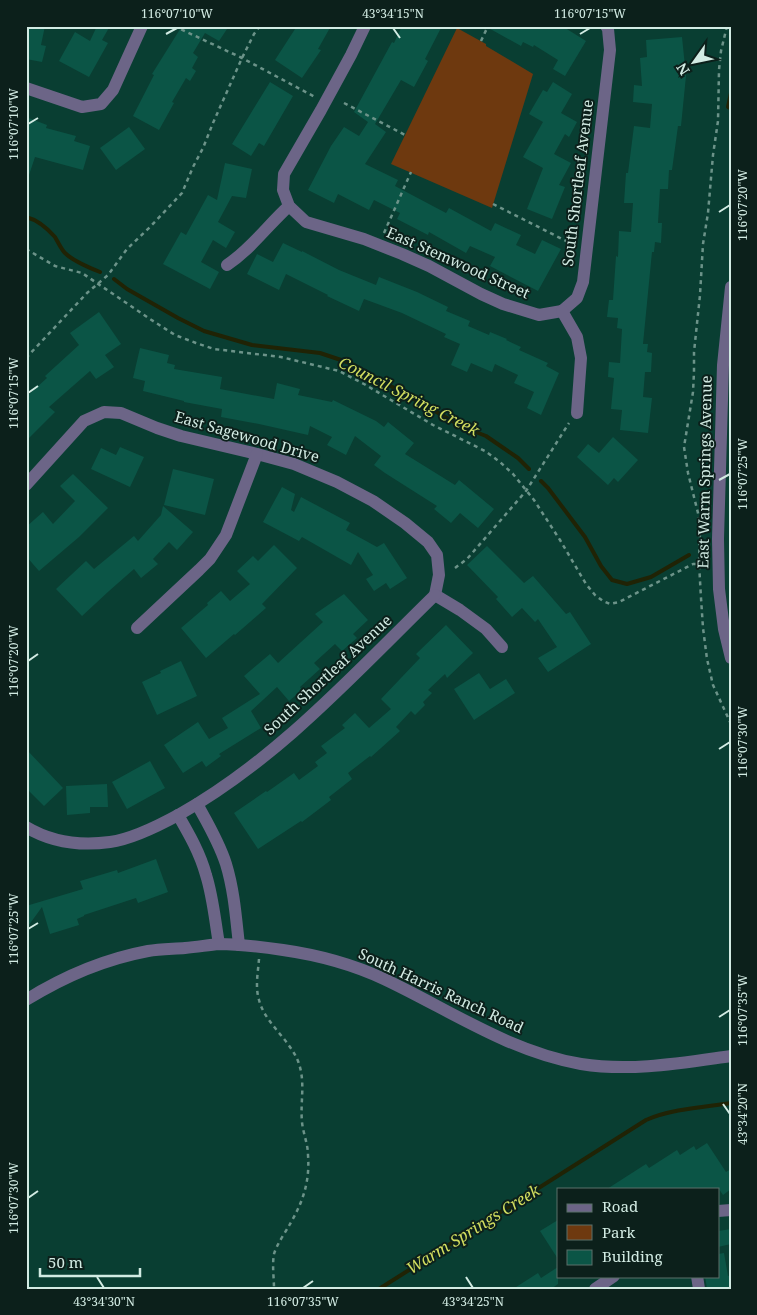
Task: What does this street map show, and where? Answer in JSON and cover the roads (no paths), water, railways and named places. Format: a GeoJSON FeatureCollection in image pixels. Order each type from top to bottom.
{"type":"FeatureCollection","features":[{"type":"Feature","properties":{"kind":"street"},"geometry":{"type":"LineString","coordinates":[[26,88],[82,107],[101,104],[113,90],[142,26]]}},
{"type":"Feature","properties":{"kind":"street"},"geometry":{"type":"LineString","coordinates":[[227,265],[236,260],[277,216],[289,206],[283,190],[284,174],[322,110],[365,26]]}},
{"type":"Feature","properties":{"kind":"street","name":"South Shortleaf Avenue"},"geometry":{"type":"LineString","coordinates":[[562,311],[577,298],[583,282],[610,50],[608,28],[606,26]]}},
{"type":"Feature","properties":{"kind":"street","name":"East Stemwood Street"},"geometry":{"type":"LineString","coordinates":[[289,206],[306,222],[364,239],[402,254],[430,266],[503,304],[539,315],[562,311]]}},
{"type":"Feature","properties":{"kind":"street","name":"East Warm Springs Avenue"},"geometry":{"type":"LineString","coordinates":[[731,287],[727,366],[724,538],[719,589],[724,629],[731,658]]}},
{"type":"Feature","properties":{"kind":"street"},"geometry":{"type":"LineString","coordinates":[[562,311],[577,337],[582,358],[578,413]]}},
{"type":"Feature","properties":{"kind":"street","name":"East Sagewood Drive"},"geometry":{"type":"LineString","coordinates":[[26,485],[84,421],[104,412],[121,413],[181,436],[294,464],[337,482],[373,501],[406,523],[428,542],[436,555],[439,575],[435,595]]}},
{"type":"Feature","properties":{"kind":"street"},"geometry":{"type":"LineString","coordinates":[[137,628],[210,559],[226,535],[256,454]]}},
{"type":"Feature","properties":{"kind":"street"},"geometry":{"type":"LineString","coordinates":[[435,595],[486,629],[502,647]]}},
{"type":"Feature","properties":{"kind":"street","name":"South Shortleaf Avenue"},"geometry":{"type":"LineString","coordinates":[[26,827],[48,837],[63,841],[81,844],[111,842],[127,838],[178,815],[240,775],[314,714],[360,671],[409,619],[435,595]]}},
{"type":"Feature","properties":{"kind":"street"},"geometry":{"type":"LineString","coordinates":[[197,804],[213,833],[226,865],[232,886],[239,945]]}},
{"type":"Feature","properties":{"kind":"street"},"geometry":{"type":"LineString","coordinates":[[178,815],[206,873],[219,944]]}},
{"type":"Feature","properties":{"kind":"street","name":"South Harris Ranch Road"},"geometry":{"type":"LineString","coordinates":[[26,1000],[55,982],[120,958],[148,951],[219,944],[239,945],[304,953],[339,962],[382,978],[504,1040],[540,1054],[580,1064],[625,1068],[663,1066],[731,1056]]}},
{"type":"Feature","properties":{"kind":"street"},"geometry":{"type":"LineString","coordinates":[[595,1289],[611,1278]]}},
{"type":"Feature","properties":{"kind":"waterway"},"geometry":{"type":"LineString","coordinates":[[730,108],[728,107],[731,93]]}},
{"type":"Feature","properties":{"kind":"waterway","name":"Council Spring Creek"},"geometry":{"type":"LineString","coordinates":[[26,217],[38,222],[49,230],[68,256],[100,272]]}},
{"type":"Feature","properties":{"kind":"waterway","name":"Council Spring Creek"},"geometry":{"type":"LineString","coordinates":[[114,279],[127,289],[204,331],[252,345],[320,353],[350,363],[463,427],[486,436],[518,458],[529,469]]}},
{"type":"Feature","properties":{"kind":"waterway","name":"Council Spring Creek"},"geometry":{"type":"LineString","coordinates":[[541,481],[585,537],[601,566],[612,580],[627,584],[651,577],[689,555]]}},
{"type":"Feature","properties":{"kind":"waterway","name":"Warm Springs Creek"},"geometry":{"type":"LineString","coordinates":[[379,1289],[646,1120],[677,1111],[731,1103]]}}]}
